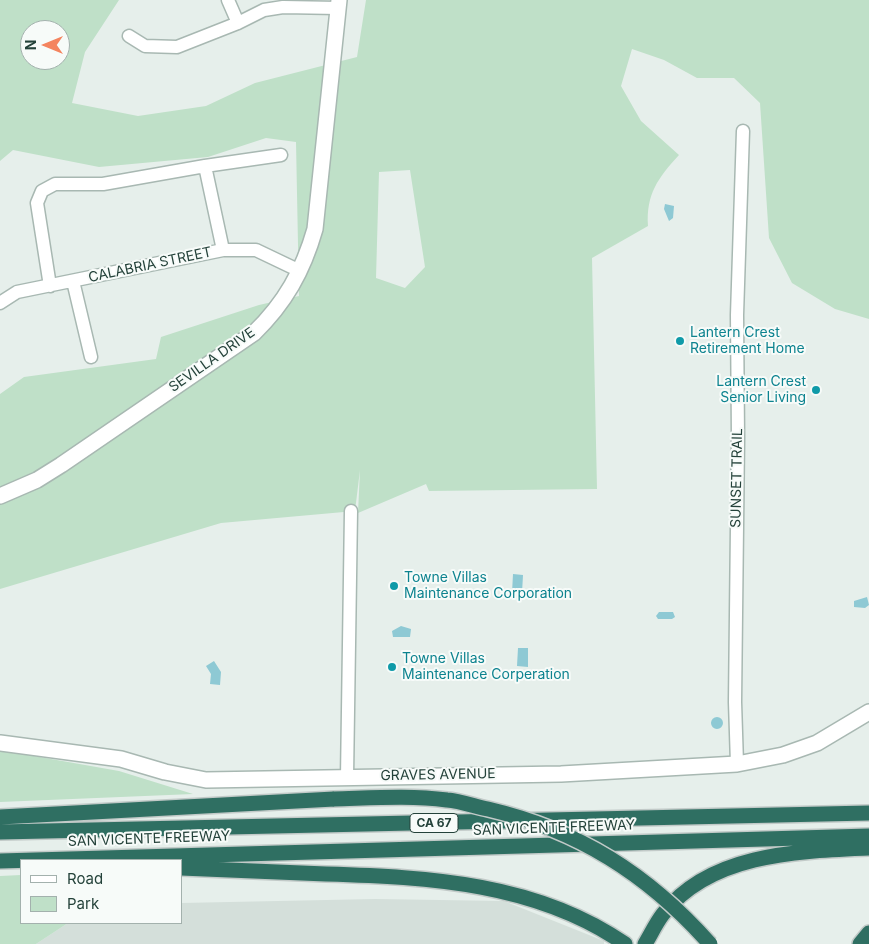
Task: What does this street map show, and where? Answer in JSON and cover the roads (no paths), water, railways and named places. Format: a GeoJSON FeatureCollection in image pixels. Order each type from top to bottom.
{"type":"FeatureCollection","features":[{"type":"Feature","properties":{"kind":"highway"},"geometry":{"type":"LineString","coordinates":[[0,817],[334,799],[396,797],[448,800],[524,818],[560,831],[602,852],[643,880],[710,944]]}},
{"type":"Feature","properties":{"kind":"highway","name":"SAN VICENTE FREEWAY"},"geometry":{"type":"LineString","coordinates":[[0,832],[869,813]]}},
{"type":"Feature","properties":{"kind":"highway","name":"SAN VICENTE FREEWAY"},"geometry":{"type":"LineString","coordinates":[[98,859],[869,836]]}},
{"type":"Feature","properties":{"kind":"highway"},"geometry":{"type":"LineString","coordinates":[[645,944],[663,914],[684,893],[718,872],[761,858],[869,848]]}},
{"type":"Feature","properties":{"kind":"highway","name":"SAN VICENTE FREEWAY"},"geometry":{"type":"LineString","coordinates":[[0,861],[20,861]]}},
{"type":"Feature","properties":{"kind":"highway"},"geometry":{"type":"LineString","coordinates":[[182,868],[391,876],[457,882],[540,902],[585,920],[625,944]]}},
{"type":"Feature","properties":{"kind":"highway"},"geometry":{"type":"LineString","coordinates":[[860,944],[869,933]]}},
{"type":"Feature","properties":{"kind":"street"},"geometry":{"type":"LineString","coordinates":[[228,0],[238,23]]}},
{"type":"Feature","properties":{"kind":"street"},"geometry":{"type":"LineString","coordinates":[[129,36],[145,46],[177,47],[238,23],[264,10],[339,4]]}},
{"type":"Feature","properties":{"kind":"street","name":"SEVILLA DRIVE"},"geometry":{"type":"LineString","coordinates":[[0,496],[37,480],[61,465],[254,333],[279,306],[300,271],[315,229],[339,4]]}},
{"type":"Feature","properties":{"kind":"street","name":"SUNSET TRAIL"},"geometry":{"type":"LineString","coordinates":[[737,764],[735,702],[738,438],[737,315],[743,132]]}},
{"type":"Feature","properties":{"kind":"street"},"geometry":{"type":"LineString","coordinates":[[50,286],[37,203],[40,195],[46,188],[55,184],[103,184],[281,155]]}},
{"type":"Feature","properties":{"kind":"street"},"geometry":{"type":"LineString","coordinates":[[205,166],[223,250]]}},
{"type":"Feature","properties":{"kind":"street","name":"CALABRIA STREET"},"geometry":{"type":"LineString","coordinates":[[0,303],[17,292],[223,250],[256,250],[300,271]]}},
{"type":"Feature","properties":{"kind":"street"},"geometry":{"type":"LineString","coordinates":[[73,281],[91,357]]}},
{"type":"Feature","properties":{"kind":"street"},"geometry":{"type":"LineString","coordinates":[[347,777],[351,511]]}},
{"type":"Feature","properties":{"kind":"street","name":"GRAVES AVENUE"},"geometry":{"type":"LineString","coordinates":[[0,743],[121,759],[165,772],[206,780],[561,774],[737,764],[783,754],[817,743],[869,712]]}},
{"type":"Feature","properties":{"kind":"water"},"geometry":{"type":"Polygon","coordinates":[[[665,204],[674,206],[673,218],[669,221],[664,209],[665,204]]]}},
{"type":"Feature","properties":{"kind":"water"},"geometry":{"type":"Polygon","coordinates":[[[513,574],[523,575],[522,593],[512,593],[513,574]]]}},
{"type":"Feature","properties":{"kind":"water"},"geometry":{"type":"Polygon","coordinates":[[[867,597],[869,605],[865,608],[854,607],[854,601],[867,597]]]}},
{"type":"Feature","properties":{"kind":"water"},"geometry":{"type":"Polygon","coordinates":[[[659,612],[673,612],[675,617],[672,619],[658,619],[656,616],[659,612]]]}},
{"type":"Feature","properties":{"kind":"water"},"geometry":{"type":"Polygon","coordinates":[[[401,626],[411,629],[410,637],[393,637],[392,631],[401,626]]]}},
{"type":"Feature","properties":{"kind":"water"},"geometry":{"type":"Polygon","coordinates":[[[518,648],[528,648],[528,667],[517,666],[518,648]]]}},
{"type":"Feature","properties":{"kind":"water"},"geometry":{"type":"Polygon","coordinates":[[[214,661],[221,672],[220,685],[210,684],[211,674],[206,666],[214,661]]]}},
{"type":"Feature","properties":{"kind":"water"},"geometry":{"type":"Polygon","coordinates":[[[717,717],[723,723],[717,729],[711,723],[717,717]]]}},
{"type":"Feature","properties":{"kind":"place","name":"Lantern Crest Retirement Home"},"geometry":{"type":"Point","coordinates":[680,341]}},
{"type":"Feature","properties":{"kind":"place","name":"Lantern Crest Senior Living"},"geometry":{"type":"Point","coordinates":[816,390]}},
{"type":"Feature","properties":{"kind":"place","name":"Towne Villas Maintenance Corporation"},"geometry":{"type":"Point","coordinates":[394,586]}},
{"type":"Feature","properties":{"kind":"place","name":"Towne Villas Maintenance Corperation"},"geometry":{"type":"Point","coordinates":[392,667]}}]}
